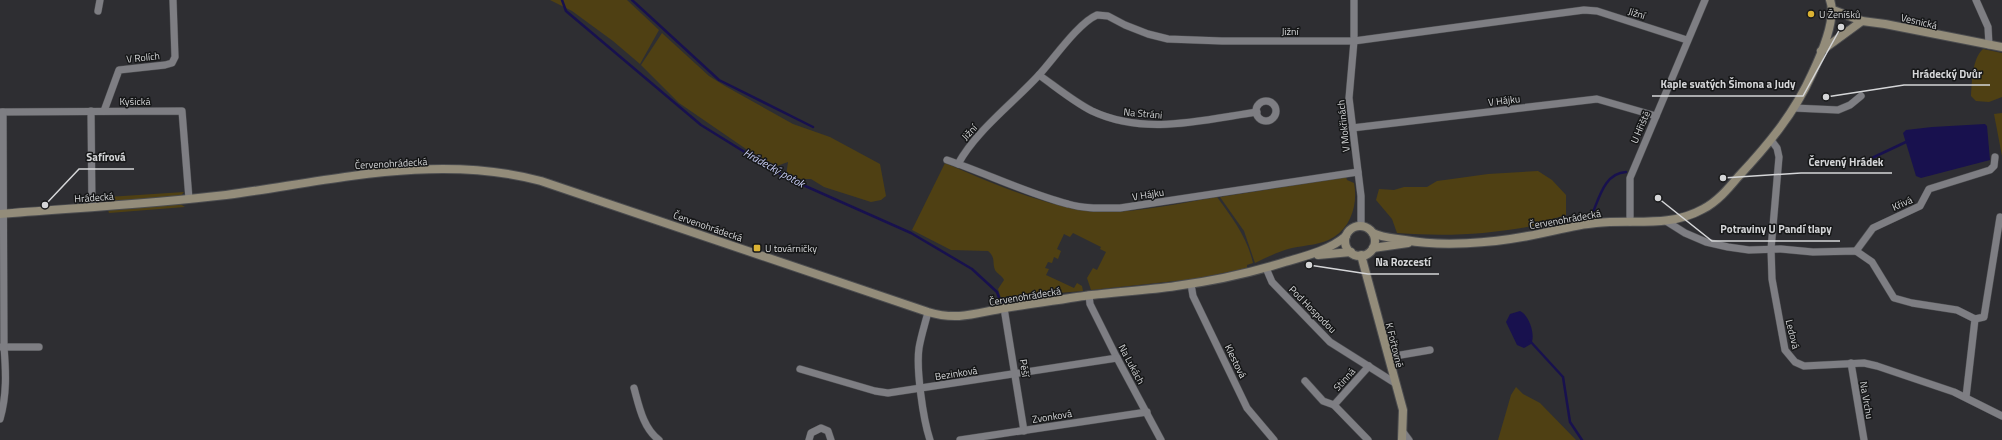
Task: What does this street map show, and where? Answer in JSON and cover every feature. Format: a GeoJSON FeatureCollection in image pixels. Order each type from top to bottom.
{"type":"FeatureCollection","features":[{"type":"Feature","properties":{"kind":"street"},"geometry":{"type":"LineString","coordinates":[[98,11],[100,0]]}},
{"type":"Feature","properties":{"kind":"street","name":"V Rolích"},"geometry":{"type":"LineString","coordinates":[[104,111],[119,70],[165,66],[172,63],[175,57],[173,0]]}},
{"type":"Feature","properties":{"kind":"street","name":"V Mokřinách"},"geometry":{"type":"LineString","coordinates":[[1354,0],[1354,41],[1349,98],[1362,204],[1361,226]]}},
{"type":"Feature","properties":{"kind":"street","name":"U Hřiště"},"geometry":{"type":"LineString","coordinates":[[1630,222],[1630,178],[1705,0]]}},
{"type":"Feature","properties":{"kind":"street","name":"Červenohrádecká"},"geometry":{"type":"LineString","coordinates":[[1373,248],[1414,242],[1485,241],[1526,236],[1597,223],[1666,221],[1692,215],[1716,200],[1771,140],[1794,108],[1807,85],[1821,51],[1832,10],[1830,0]]}},
{"type":"Feature","properties":{"kind":"street"},"geometry":{"type":"LineString","coordinates":[[1976,0],[1988,27],[1989,45]]}},
{"type":"Feature","properties":{"kind":"street","name":"Jižní"},"geometry":{"type":"LineString","coordinates":[[958,164],[973,142],[1039,75],[1080,28],[1093,16],[1101,14],[1148,34],[1168,39],[1222,41],[1354,41],[1584,10],[1597,11],[1687,40]]}},
{"type":"Feature","properties":{"kind":"street","name":"Vesnická"},"geometry":{"type":"LineString","coordinates":[[1832,10],[1862,21],[1885,24],[2002,47]]}},
{"type":"Feature","properties":{"kind":"street"},"geometry":{"type":"LineString","coordinates":[[1821,51],[1862,21]]}},
{"type":"Feature","properties":{"kind":"street","name":"Na Stráni"},"geometry":{"type":"LineString","coordinates":[[1039,75],[1090,110],[1119,121],[1136,124],[1156,126],[1257,112]]}},
{"type":"Feature","properties":{"kind":"street"},"geometry":{"type":"LineString","coordinates":[[1794,108],[1838,110],[1850,105],[1861,96]]}},
{"type":"Feature","properties":{"kind":"street","name":"V Hájku"},"geometry":{"type":"LineString","coordinates":[[1352,128],[1597,99],[1656,116]]}},
{"type":"Feature","properties":{"kind":"street"},"geometry":{"type":"LineString","coordinates":[[91,111],[92,207]]}},
{"type":"Feature","properties":{"kind":"street","name":"Kyšická"},"geometry":{"type":"LineString","coordinates":[[1,112],[182,111],[190,199]]}},
{"type":"Feature","properties":{"kind":"street"},"geometry":{"type":"LineString","coordinates":[[0,419],[4,404],[6,378],[2,347],[1,112]]}},
{"type":"Feature","properties":{"kind":"street","name":"Ledová"},"geometry":{"type":"LineString","coordinates":[[1771,140],[1777,148],[1779,157],[1771,249],[1771,271],[1777,310],[1785,350],[1788,356],[1795,362],[1804,366],[1864,362],[1966,397],[2002,416]]}},
{"type":"Feature","properties":{"kind":"street","name":"Křivá"},"geometry":{"type":"LineString","coordinates":[[1856,251],[1873,228],[1920,206],[1929,189],[1990,170],[1994,166],[1995,157]]}},
{"type":"Feature","properties":{"kind":"street","name":"V Hájku"},"geometry":{"type":"LineString","coordinates":[[947,160],[1010,186],[1069,205],[1093,208],[1120,208],[1358,172]]}},
{"type":"Feature","properties":{"kind":"street","name":"Červenohrádecká"},"geometry":{"type":"LineString","coordinates":[[190,199],[376,173],[466,170],[506,173],[541,181],[589,196],[940,316],[958,318],[1004,308],[1089,295],[1191,284],[1266,268],[1310,255],[1334,244],[1346,236]]}},
{"type":"Feature","properties":{"kind":"street","name":"Hrádecká"},"geometry":{"type":"LineString","coordinates":[[2,214],[190,199]]}},
{"type":"Feature","properties":{"kind":"street"},"geometry":{"type":"LineString","coordinates":[[1666,221],[1685,233],[1714,243],[1749,250],[1771,249],[1829,252],[1856,251],[1872,262],[1894,298],[1912,303],[1957,310],[1976,319],[1984,318],[2000,217]]}},
{"type":"Feature","properties":{"kind":"street"},"geometry":{"type":"LineString","coordinates":[[1361,226],[1368,228],[1373,233],[1375,241],[1373,248],[1367,254],[1362,255],[1351,252],[1346,244],[1346,236],[1352,228],[1361,226]]}},
{"type":"Feature","properties":{"kind":"street","name":"Červenohrádecká"},"geometry":{"type":"LineString","coordinates":[[1373,233],[1384,237],[1414,242]]}},
{"type":"Feature","properties":{"kind":"street","name":"Červenohrádecká"},"geometry":{"type":"LineString","coordinates":[[1310,255],[1351,252]]}},
{"type":"Feature","properties":{"kind":"street","name":"K Fořtovně"},"geometry":{"type":"LineString","coordinates":[[1362,255],[1403,410],[1402,436]]}},
{"type":"Feature","properties":{"kind":"street","name":"Pod Hospodou"},"geometry":{"type":"LineString","coordinates":[[1266,268],[1272,282],[1330,342],[1395,382]]}},
{"type":"Feature","properties":{"kind":"street","name":"Klestová"},"geometry":{"type":"LineString","coordinates":[[1191,284],[1193,296],[1247,408],[1274,440]]}},
{"type":"Feature","properties":{"kind":"street","name":"Na Lukách"},"geometry":{"type":"LineString","coordinates":[[1089,295],[1090,304],[1161,440]]}},
{"type":"Feature","properties":{"kind":"street","name":"Pěší"},"geometry":{"type":"LineString","coordinates":[[1004,308],[1024,430]]}},
{"type":"Feature","properties":{"kind":"street"},"geometry":{"type":"LineString","coordinates":[[928,312],[918,353],[926,428],[930,440]]}},
{"type":"Feature","properties":{"kind":"street"},"geometry":{"type":"LineString","coordinates":[[1966,397],[1976,319]]}},
{"type":"Feature","properties":{"kind":"street"},"geometry":{"type":"LineString","coordinates":[[2,347],[39,347]]}},
{"type":"Feature","properties":{"kind":"street"},"geometry":{"type":"LineString","coordinates":[[1389,356],[1430,350]]}},
{"type":"Feature","properties":{"kind":"street","name":"Bezinková"},"geometry":{"type":"LineString","coordinates":[[800,369],[882,393],[1117,358]]}},
{"type":"Feature","properties":{"kind":"street","name":"Na Vrchu"},"geometry":{"type":"LineString","coordinates":[[1851,363],[1864,440]]}},
{"type":"Feature","properties":{"kind":"street","name":"Stinná"},"geometry":{"type":"LineString","coordinates":[[1334,405],[1369,366]]}},
{"type":"Feature","properties":{"kind":"street","name":"Stinná"},"geometry":{"type":"LineString","coordinates":[[1305,381],[1324,401],[1334,405],[1368,440]]}},
{"type":"Feature","properties":{"kind":"street"},"geometry":{"type":"LineString","coordinates":[[634,388],[642,417],[652,434],[659,440]]}},
{"type":"Feature","properties":{"kind":"street","name":"Zvonková"},"geometry":{"type":"LineString","coordinates":[[960,440],[1147,412]]}},
{"type":"Feature","properties":{"kind":"street"},"geometry":{"type":"LineString","coordinates":[[809,440],[811,433],[821,428],[828,431],[831,440]]}},
{"type":"Feature","properties":{"kind":"street"},"geometry":{"type":"LineString","coordinates":[[1402,436],[1410,440]]}},
{"type":"Feature","properties":{"kind":"shaded area"},"geometry":{"type":"Polygon","coordinates":[[[550,0],[627,0],[659,30],[640,64],[613,41],[572,11],[550,0]]]}},
{"type":"Feature","properties":{"kind":"shaded area"},"geometry":{"type":"Polygon","coordinates":[[[662,33],[709,76],[725,86],[793,124],[830,137],[880,164],[886,196],[881,200],[871,202],[824,187],[811,179],[798,179],[786,176],[788,162],[777,166],[746,149],[679,103],[641,65],[662,33]]]}},
{"type":"Feature","properties":{"kind":"shaded area"},"geometry":{"type":"Polygon","coordinates":[[[1983,49],[2002,53],[2002,97],[1989,102],[1976,101],[1971,96],[1972,78],[1975,65],[1979,53],[1983,49]]]}},
{"type":"Feature","properties":{"kind":"shaded area"},"geometry":{"type":"Polygon","coordinates":[[[2002,113],[2002,156],[1994,114],[2002,113]]]}},
{"type":"Feature","properties":{"kind":"shaded area"},"geometry":{"type":"Polygon","coordinates":[[[1985,124],[1987,126],[1990,160],[1921,178],[1916,176],[1903,133],[1906,130],[1985,124]]]}},
{"type":"Feature","properties":{"kind":"shaded area"},"geometry":{"type":"Polygon","coordinates":[[[945,163],[1023,195],[1065,207],[1085,210],[1119,212],[1161,207],[1217,197],[1243,236],[1253,263],[1247,265],[1247,268],[1194,279],[1091,290],[1087,278],[1093,268],[1097,270],[1106,252],[1100,249],[1101,247],[1073,233],[1070,237],[1064,234],[1057,249],[1061,251],[1058,259],[1054,257],[1052,263],[1048,262],[1045,268],[1049,269],[1046,275],[1074,288],[1077,283],[1082,286],[1083,291],[1033,295],[1002,301],[998,289],[1004,280],[995,270],[993,258],[988,251],[951,250],[912,230],[945,163]]]}},
{"type":"Feature","properties":{"kind":"shaded area"},"geometry":{"type":"Polygon","coordinates":[[[1538,171],[1552,180],[1566,195],[1566,215],[1549,220],[1544,224],[1471,234],[1436,235],[1397,233],[1392,219],[1376,200],[1379,189],[1394,190],[1404,187],[1427,187],[1437,181],[1488,174],[1538,171]]]}},
{"type":"Feature","properties":{"kind":"shaded area"},"geometry":{"type":"Polygon","coordinates":[[[1346,177],[1347,180],[1354,183],[1355,198],[1349,220],[1340,232],[1324,242],[1287,249],[1255,263],[1244,231],[1220,197],[1346,177]]]}},
{"type":"Feature","properties":{"kind":"shaded area"},"geometry":{"type":"Polygon","coordinates":[[[184,192],[180,197],[108,203],[108,197],[184,192]]]}},
{"type":"Feature","properties":{"kind":"shaded area"},"geometry":{"type":"Polygon","coordinates":[[[180,204],[185,207],[109,213],[108,210],[180,204]]]}},
{"type":"Feature","properties":{"kind":"shaded area"},"geometry":{"type":"Polygon","coordinates":[[[1520,311],[1529,321],[1533,336],[1531,344],[1524,348],[1517,345],[1506,322],[1510,314],[1520,311]]]}},
{"type":"Feature","properties":{"kind":"shaded area"},"geometry":{"type":"Polygon","coordinates":[[[1516,387],[1523,394],[1540,403],[1576,440],[1498,440],[1511,395],[1516,387]]]}},
{"type":"Feature","properties":{"kind":"waterway","name":"Hrádecký potok"},"geometry":{"type":"LineString","coordinates":[[562,0],[566,11],[701,125],[785,177],[911,233],[972,269],[997,292],[1001,303],[1004,302]]}},
{"type":"Feature","properties":{"kind":"waterway"},"geometry":{"type":"LineString","coordinates":[[632,0],[719,80],[813,127]]}},
{"type":"Feature","properties":{"kind":"waterway","name":"Hrádecký potok"},"geometry":{"type":"LineString","coordinates":[[1872,158],[1908,141]]}},
{"type":"Feature","properties":{"kind":"waterway"},"geometry":{"type":"LineString","coordinates":[[1591,217],[1607,182],[1619,173],[1626,172]]}},
{"type":"Feature","properties":{"kind":"waterway"},"geometry":{"type":"LineString","coordinates":[[1530,341],[1563,377],[1570,422],[1582,440]]}},
{"type":"Feature","properties":{"kind":"place","name":"U Ženíšků"},"geometry":{"type":"Point","coordinates":[1811,14]}},
{"type":"Feature","properties":{"kind":"place","name":"Kaple svatých Šimona a Judy"},"geometry":{"type":"Point","coordinates":[1841,27]}},
{"type":"Feature","properties":{"kind":"place","name":"Hrádecký Dvůr"},"geometry":{"type":"Point","coordinates":[1826,97]}},
{"type":"Feature","properties":{"kind":"place","name":"Červený Hrádek"},"geometry":{"type":"Point","coordinates":[1723,178]}},
{"type":"Feature","properties":{"kind":"place","name":"Potraviny U Pandí tlapy"},"geometry":{"type":"Point","coordinates":[1658,198]}},
{"type":"Feature","properties":{"kind":"place","name":"Safírová"},"geometry":{"type":"Point","coordinates":[45,205]}},
{"type":"Feature","properties":{"kind":"place","name":"U továrničky"},"geometry":{"type":"Point","coordinates":[757,248]}},
{"type":"Feature","properties":{"kind":"place","name":"Na Rozcestí"},"geometry":{"type":"Point","coordinates":[1309,265]}}]}
